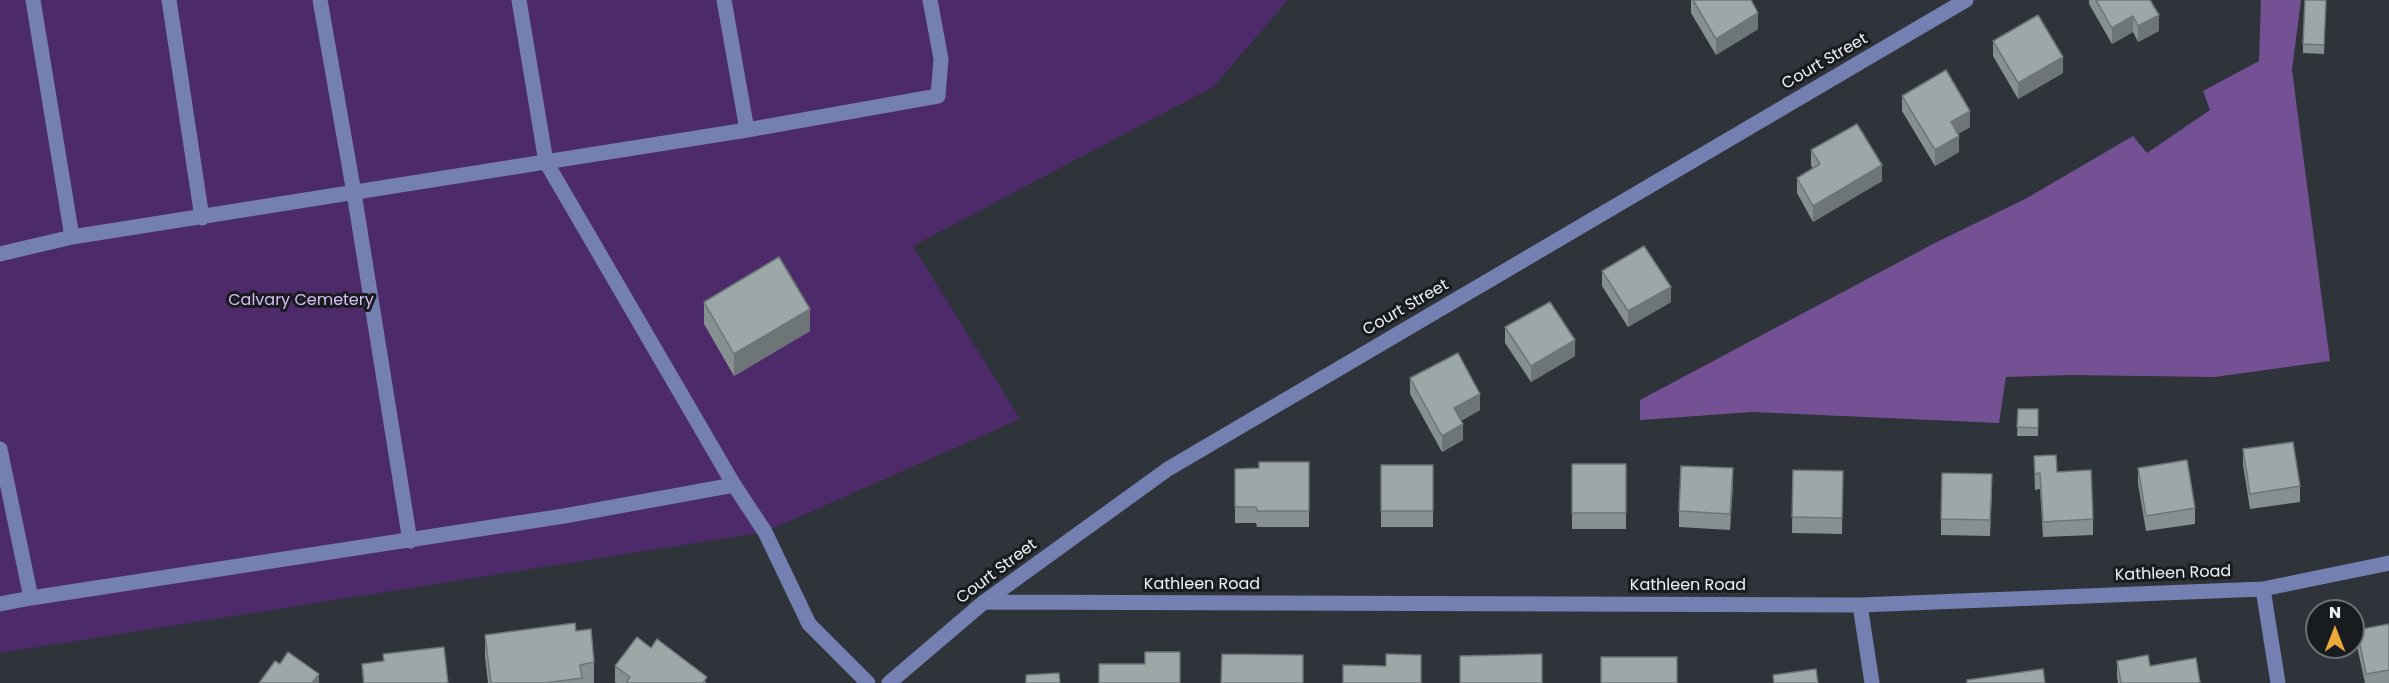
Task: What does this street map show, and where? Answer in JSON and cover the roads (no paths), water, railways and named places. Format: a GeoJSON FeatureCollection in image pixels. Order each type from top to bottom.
{"type":"FeatureCollection","features":[{"type":"Feature","properties":{"kind":"street"},"geometry":{"type":"LineString","coordinates":[[33,0],[72,237]]}},
{"type":"Feature","properties":{"kind":"street"},"geometry":{"type":"LineString","coordinates":[[169,0],[202,218]]}},
{"type":"Feature","properties":{"kind":"street"},"geometry":{"type":"LineString","coordinates":[[320,0],[354,193],[410,541]]}},
{"type":"Feature","properties":{"kind":"street"},"geometry":{"type":"LineString","coordinates":[[519,0],[546,162],[734,484],[765,532],[809,624],[868,683]]}},
{"type":"Feature","properties":{"kind":"street"},"geometry":{"type":"LineString","coordinates":[[724,0],[747,130]]}},
{"type":"Feature","properties":{"kind":"street"},"geometry":{"type":"LineString","coordinates":[[0,254],[72,237],[747,130],[938,96],[941,59],[930,0]]}},
{"type":"Feature","properties":{"kind":"street","name":"Court Street"},"geometry":{"type":"LineString","coordinates":[[889,683],[984,602],[1168,469],[1966,0]]}},
{"type":"Feature","properties":{"kind":"street"},"geometry":{"type":"LineString","coordinates":[[0,449],[31,598]]}},
{"type":"Feature","properties":{"kind":"street"},"geometry":{"type":"LineString","coordinates":[[0,604],[564,516],[734,484]]}},
{"type":"Feature","properties":{"kind":"street","name":"Kathleen Road"},"geometry":{"type":"LineString","coordinates":[[984,602],[1860,605],[2263,589],[2389,563]]}},
{"type":"Feature","properties":{"kind":"street"},"geometry":{"type":"LineString","coordinates":[[2263,589],[2278,683]]}},
{"type":"Feature","properties":{"kind":"street"},"geometry":{"type":"LineString","coordinates":[[1860,605],[1872,683]]}},
{"type":"Feature","properties":{"kind":"park label","name":"Calvary Cemetery"},"geometry":{"type":"Point","coordinates":[301,301]}}]}
